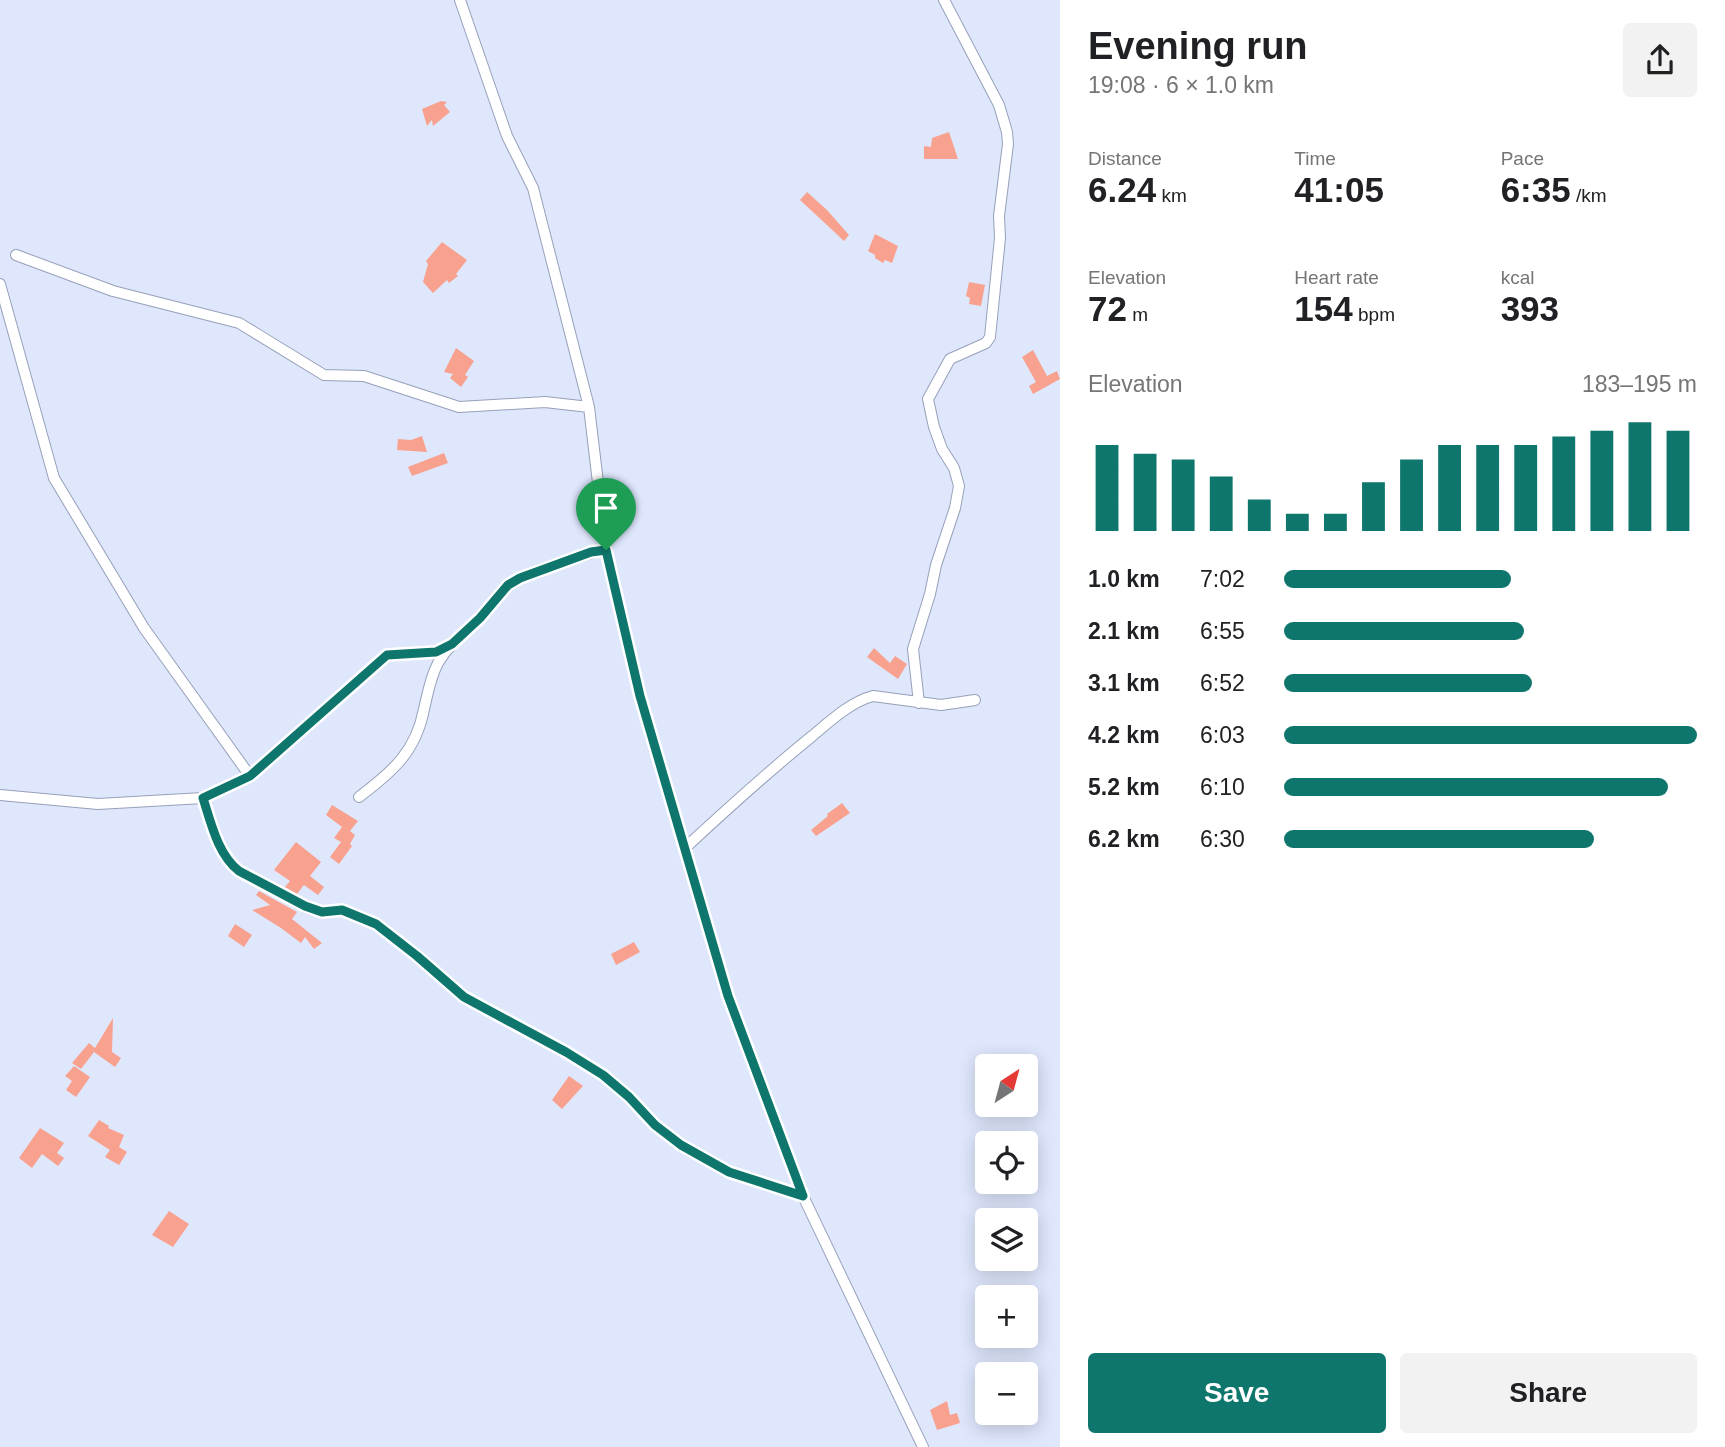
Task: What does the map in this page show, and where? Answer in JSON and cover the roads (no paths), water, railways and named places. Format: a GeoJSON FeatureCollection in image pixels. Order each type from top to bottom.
{"type":"FeatureCollection","features":[{"type":"Feature","properties":{"kind":"street"},"geometry":{"type":"LineString","coordinates":[[460,0],[507,136],[533,188],[589,407],[606,550],[640,696],[728,996],[803,1196],[923,1447]]}},
{"type":"Feature","properties":{"kind":"street"},"geometry":{"type":"LineString","coordinates":[[919,703],[913,649],[955,508],[959,486],[954,468],[942,449],[934,427],[928,399],[950,359],[956,354],[986,343],[990,337],[1000,238],[999,216],[1008,144],[999,105],[944,0]]}},
{"type":"Feature","properties":{"kind":"street"},"geometry":{"type":"LineString","coordinates":[[16,255],[113,291],[239,323],[324,375],[365,376],[459,407],[545,402],[589,407]]}},
{"type":"Feature","properties":{"kind":"street"},"geometry":{"type":"LineString","coordinates":[[0,284],[54,478],[144,628],[250,776]]}},
{"type":"Feature","properties":{"kind":"street"},"geometry":{"type":"LineString","coordinates":[[359,797],[386,776],[412,747],[425,710],[427,691],[439,662],[452,644],[480,618],[508,585],[591,552],[606,550]]}},
{"type":"Feature","properties":{"kind":"street"},"geometry":{"type":"LineString","coordinates":[[0,795],[98,804],[203,798],[250,776],[387,655],[436,652],[452,644]]}},
{"type":"Feature","properties":{"kind":"street"},"geometry":{"type":"LineString","coordinates":[[685,848],[765,775],[863,698],[873,696],[941,705],[975,700]]}},
{"type":"Feature","properties":{"kind":"street"},"geometry":{"type":"LineString","coordinates":[[203,798],[222,849],[230,864],[239,871],[305,906],[322,912],[342,910],[376,924],[464,997],[603,1075],[629,1097],[655,1125],[681,1145],[729,1172],[803,1196]]}}]}
